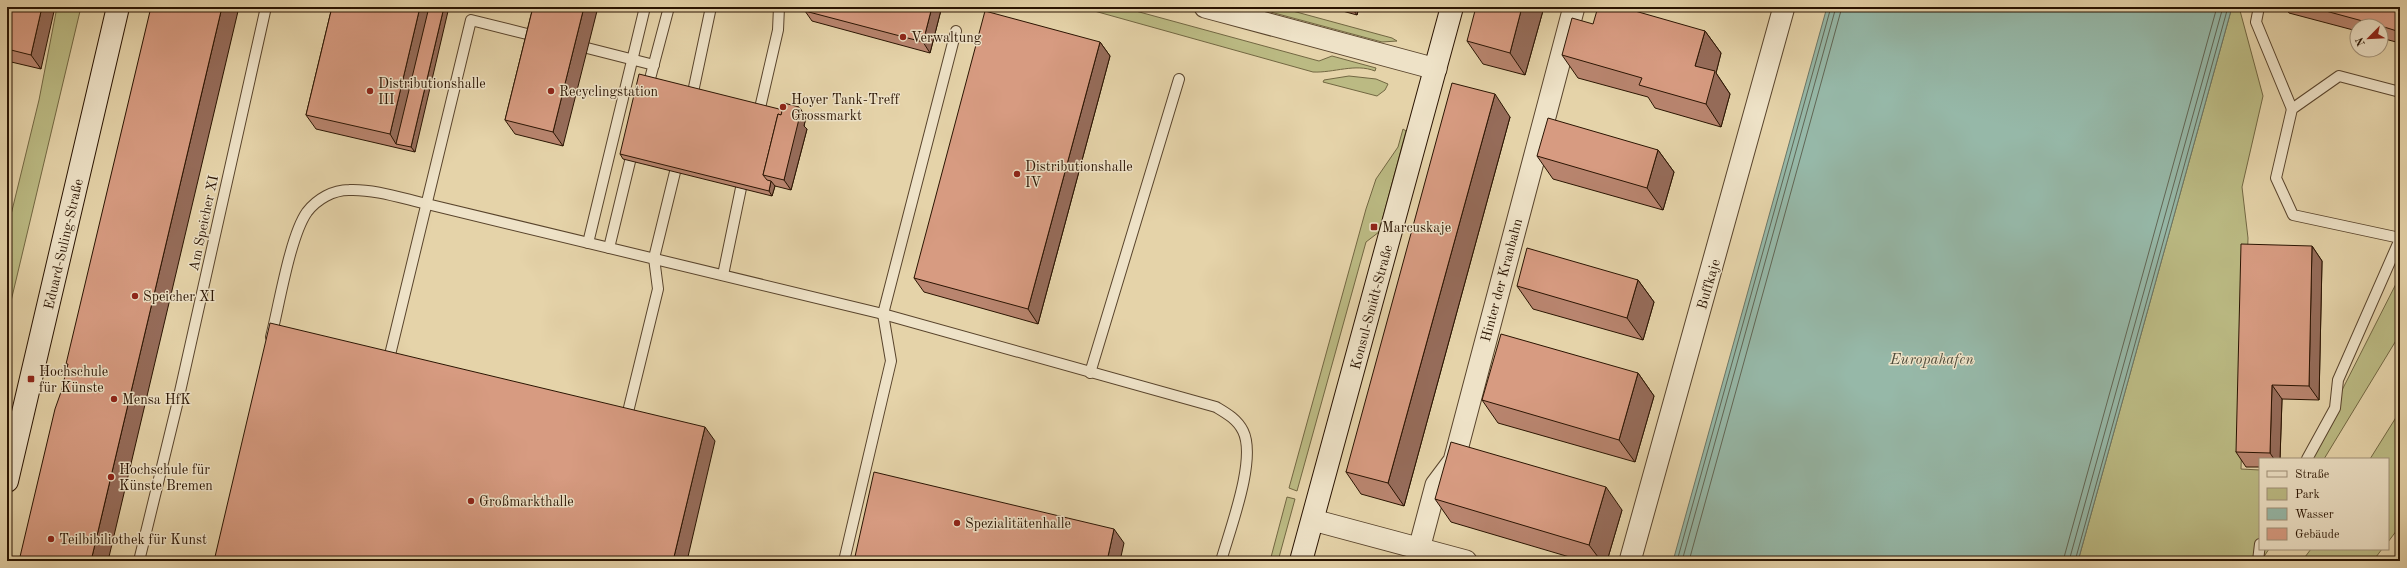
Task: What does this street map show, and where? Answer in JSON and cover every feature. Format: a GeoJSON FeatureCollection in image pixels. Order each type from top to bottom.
{"type":"FeatureCollection","features":[{"type":"Feature","properties":{"kind":"street","name":"Eduard-Suling-Straße"},"geometry":{"type":"LineString","coordinates":[[7,481],[118,7]]}},
{"type":"Feature","properties":{"kind":"street"},"geometry":{"type":"LineString","coordinates":[[1205,7],[1436,69]]}},
{"type":"Feature","properties":{"kind":"street","name":"Konsul-Smidt-Straße"},"geometry":{"type":"LineString","coordinates":[[1301,561],[1452,7]]}},
{"type":"Feature","properties":{"kind":"street","name":"Hinter der Kranbahn"},"geometry":{"type":"LineString","coordinates":[[1419,549],[1436,485],[1454,461],[1574,7]]}},
{"type":"Feature","properties":{"kind":"street","name":"Buffkaje"},"geometry":{"type":"LineString","coordinates":[[1630,561],[1784,7]]}},
{"type":"Feature","properties":{"kind":"street"},"geometry":{"type":"LineString","coordinates":[[1312,520],[1466,561]]}},
{"type":"Feature","properties":{"kind":"lane","name":"Am Speicher XI"},"geometry":{"type":"LineString","coordinates":[[139,561],[177,405],[266,7]]}},
{"type":"Feature","properties":{"kind":"lane"},"geometry":{"type":"LineString","coordinates":[[588,243],[645,7]]}},
{"type":"Feature","properties":{"kind":"lane"},"geometry":{"type":"LineString","coordinates":[[644,103],[669,7]]}},
{"type":"Feature","properties":{"kind":"lane"},"geometry":{"type":"LineString","coordinates":[[693,92],[711,7]]}},
{"type":"Feature","properties":{"kind":"lane"},"geometry":{"type":"LineString","coordinates":[[760,108],[778,30],[779,7]]}},
{"type":"Feature","properties":{"kind":"lane"},"geometry":{"type":"LineString","coordinates":[[2258,7],[2256,22],[2292,109],[2276,178],[2293,215],[2400,239],[2338,380],[2335,408],[2308,458]]}},
{"type":"Feature","properties":{"kind":"lane"},"geometry":{"type":"LineString","coordinates":[[388,363],[471,20],[539,37]]}},
{"type":"Feature","properties":{"kind":"lane"},"geometry":{"type":"LineString","coordinates":[[844,561],[891,362],[883,314],[956,31]]}},
{"type":"Feature","properties":{"kind":"lane"},"geometry":{"type":"LineString","coordinates":[[587,48],[654,65]]}},
{"type":"Feature","properties":{"kind":"lane"},"geometry":{"type":"LineString","coordinates":[[2292,109],[2339,76],[2400,92]]}},
{"type":"Feature","properties":{"kind":"lane"},"geometry":{"type":"LineString","coordinates":[[1090,373],[1179,79]]}},
{"type":"Feature","properties":{"kind":"lane"},"geometry":{"type":"LineString","coordinates":[[609,248],[635,141]]}},
{"type":"Feature","properties":{"kind":"lane"},"geometry":{"type":"LineString","coordinates":[[626,420],[658,289],[654,258],[675,172]]}},
{"type":"Feature","properties":{"kind":"lane"},"geometry":{"type":"LineString","coordinates":[[723,275],[741,188]]}},
{"type":"Feature","properties":{"kind":"lane"},"geometry":{"type":"LineString","coordinates":[[269,347],[297,232],[308,212],[326,195],[347,190],[369,190],[883,314],[1216,407],[1234,418],[1243,430],[1248,444],[1247,466],[1221,561]]}},
{"type":"Feature","properties":{"kind":"lane"},"geometry":{"type":"LineString","coordinates":[[2258,561],[2259,550]]}},
{"type":"Feature","properties":{"kind":"green space"},"geometry":{"type":"Polygon","coordinates":[[[57,7],[81,7],[7,318],[7,231],[39,100],[57,7]]]}},
{"type":"Feature","properties":{"kind":"green space"},"geometry":{"type":"Polygon","coordinates":[[[1080,7],[1121,7],[1319,61],[1332,56],[1376,68],[1375,71],[1352,68],[1313,72],[1080,7]]]}},
{"type":"Feature","properties":{"kind":"green space"},"geometry":{"type":"Polygon","coordinates":[[[1252,7],[1278,7],[1392,38],[1397,41],[1382,42],[1252,7]]]}},
{"type":"Feature","properties":{"kind":"green space"},"geometry":{"type":"Polygon","coordinates":[[[2232,7],[2239,7],[2263,96],[2242,187],[2248,238],[2241,469],[2259,470],[2259,550],[2268,550],[2261,561],[2078,561],[2232,7]]]}},
{"type":"Feature","properties":{"kind":"green space"},"geometry":{"type":"Polygon","coordinates":[[[1349,76],[1376,79],[1388,84],[1385,90],[1377,96],[1323,82],[1324,80],[1349,76]]]}},
{"type":"Feature","properties":{"kind":"green space"},"geometry":{"type":"Polygon","coordinates":[[[1403,129],[1406,131],[1379,232],[1366,242],[1297,491],[1289,488],[1366,209],[1376,179],[1398,147],[1403,129]]]}},
{"type":"Feature","properties":{"kind":"green space"},"geometry":{"type":"Polygon","coordinates":[[[2400,276],[2400,334],[2325,458],[2308,458],[2400,276]]]}},
{"type":"Feature","properties":{"kind":"green space"},"geometry":{"type":"Polygon","coordinates":[[[2400,411],[2400,526],[2389,541],[2389,458],[2371,458],[2400,411]]]}},
{"type":"Feature","properties":{"kind":"green space"},"geometry":{"type":"Polygon","coordinates":[[[1287,497],[1295,499],[1278,561],[1270,561],[1287,497]]]}},
{"type":"Feature","properties":{"kind":"green space"},"geometry":{"type":"Polygon","coordinates":[[[2310,550],[2381,550],[2373,561],[2302,561],[2310,550]]]}},
{"type":"Feature","properties":{"kind":"water","name":"Europahafen"},"geometry":{"type":"Polygon","coordinates":[[[1827,7],[2232,7],[2078,561],[1673,561],[1827,7]]]}},
{"type":"Feature","properties":{"kind":"building"},"geometry":{"type":"Polygon","coordinates":[[[7,7],[42,7],[31,55],[7,49],[7,7]]]}},
{"type":"Feature","properties":{"kind":"building","name":"Speicher XI"},"geometry":{"type":"Polygon","coordinates":[[[151,7],[222,7],[91,561],[19,561],[55,409],[68,364],[66,364],[151,7]]]}},
{"type":"Feature","properties":{"kind":"building","name":"Distributionshalle III"},"geometry":{"type":"Polygon","coordinates":[[[332,7],[420,7],[390,134],[306,115],[332,7]]]}},
{"type":"Feature","properties":{"kind":"building"},"geometry":{"type":"Polygon","coordinates":[[[429,7],[444,7],[411,147],[396,144],[429,7]]]}},
{"type":"Feature","properties":{"kind":"building","name":"Recyclingstation"},"geometry":{"type":"Polygon","coordinates":[[[533,7],[584,7],[553,132],[505,120],[533,7]]]}},
{"type":"Feature","properties":{"kind":"building","name":"Verwaltung"},"geometry":{"type":"Polygon","coordinates":[[[806,7],[932,7],[923,42],[805,11],[806,7]]]}},
{"type":"Feature","properties":{"kind":"building"},"geometry":{"type":"Polygon","coordinates":[[[1476,7],[1522,7],[1510,53],[1467,41],[1476,7]]]}},
{"type":"Feature","properties":{"kind":"building"},"geometry":{"type":"Polygon","coordinates":[[[1598,7],[1621,7],[1705,31],[1695,66],[1715,71],[1706,104],[1639,85],[1642,78],[1562,55],[1572,18],[1593,24],[1598,7]]]}},
{"type":"Feature","properties":{"kind":"building"},"geometry":{"type":"Polygon","coordinates":[[[2311,7],[2400,7],[2400,32],[2389,29],[2389,18],[2352,18],[2311,7]]]}},
{"type":"Feature","properties":{"kind":"building","name":"Distributionshalle IV"},"geometry":{"type":"Polygon","coordinates":[[[985,11],[1100,42],[1028,309],[914,278],[985,11]]]}},
{"type":"Feature","properties":{"kind":"building"},"geometry":{"type":"Polygon","coordinates":[[[639,74],[783,110],[781,115],[778,114],[763,175],[767,180],[771,181],[769,191],[620,154],[639,74]]]}},
{"type":"Feature","properties":{"kind":"building"},"geometry":{"type":"Polygon","coordinates":[[[1452,83],[1495,94],[1388,483],[1346,472],[1452,83]]]}},
{"type":"Feature","properties":{"kind":"building"},"geometry":{"type":"Polygon","coordinates":[[[784,103],[799,107],[796,118],[799,119],[784,180],[763,175],[778,114],[781,115],[784,103]]]}},
{"type":"Feature","properties":{"kind":"building"},"geometry":{"type":"Polygon","coordinates":[[[1548,118],[1658,150],[1647,188],[1537,156],[1548,118]]]}},
{"type":"Feature","properties":{"kind":"building"},"geometry":{"type":"Polygon","coordinates":[[[2241,244],[2312,246],[2309,386],[2272,385],[2270,453],[2236,452],[2241,244]]]}},
{"type":"Feature","properties":{"kind":"building"},"geometry":{"type":"Polygon","coordinates":[[[1527,248],[1638,280],[1627,318],[1517,286],[1527,248]]]}},
{"type":"Feature","properties":{"kind":"building","name":"Großmarkthalle"},"geometry":{"type":"Polygon","coordinates":[[[270,323],[705,427],[673,561],[214,561],[270,323]]]}},
{"type":"Feature","properties":{"kind":"building"},"geometry":{"type":"Polygon","coordinates":[[[1501,334],[1638,373],[1619,440],[1482,400],[1501,334]]]}},
{"type":"Feature","properties":{"kind":"building"},"geometry":{"type":"Polygon","coordinates":[[[1451,442],[1606,487],[1589,545],[1435,499],[1451,442]]]}},
{"type":"Feature","properties":{"kind":"building","name":"Spezialitätenhalle"},"geometry":{"type":"Polygon","coordinates":[[[874,472],[1114,529],[1107,561],[854,561],[874,472]]]}},
{"type":"Feature","properties":{"kind":"place","name":"Verwaltung"},"geometry":{"type":"Point","coordinates":[903,37]}},
{"type":"Feature","properties":{"kind":"place","name":"Distributionshalle III"},"geometry":{"type":"Point","coordinates":[370,91]}},
{"type":"Feature","properties":{"kind":"place","name":"Recyclingstation"},"geometry":{"type":"Point","coordinates":[551,91]}},
{"type":"Feature","properties":{"kind":"place","name":"Hoyer Tank-Treff Grossmarkt"},"geometry":{"type":"Point","coordinates":[783,107]}},
{"type":"Feature","properties":{"kind":"place","name":"Distributionshalle IV"},"geometry":{"type":"Point","coordinates":[1017,174]}},
{"type":"Feature","properties":{"kind":"place","name":"Marcuskaje"},"geometry":{"type":"Point","coordinates":[1374,227]}},
{"type":"Feature","properties":{"kind":"place","name":"Speicher XI"},"geometry":{"type":"Point","coordinates":[135,296]}},
{"type":"Feature","properties":{"kind":"place","name":"Hochschule für Künste"},"geometry":{"type":"Point","coordinates":[31,379]}},
{"type":"Feature","properties":{"kind":"place","name":"Mensa HfK"},"geometry":{"type":"Point","coordinates":[114,399]}},
{"type":"Feature","properties":{"kind":"place","name":"Hochschule für Künste Bremen"},"geometry":{"type":"Point","coordinates":[111,477]}},
{"type":"Feature","properties":{"kind":"place","name":"Großmarkthalle"},"geometry":{"type":"Point","coordinates":[471,501]}},
{"type":"Feature","properties":{"kind":"place","name":"Spezialitätenhalle"},"geometry":{"type":"Point","coordinates":[957,523]}},
{"type":"Feature","properties":{"kind":"place","name":"Teilbibiliothek für Kunst"},"geometry":{"type":"Point","coordinates":[51,539]}}]}
